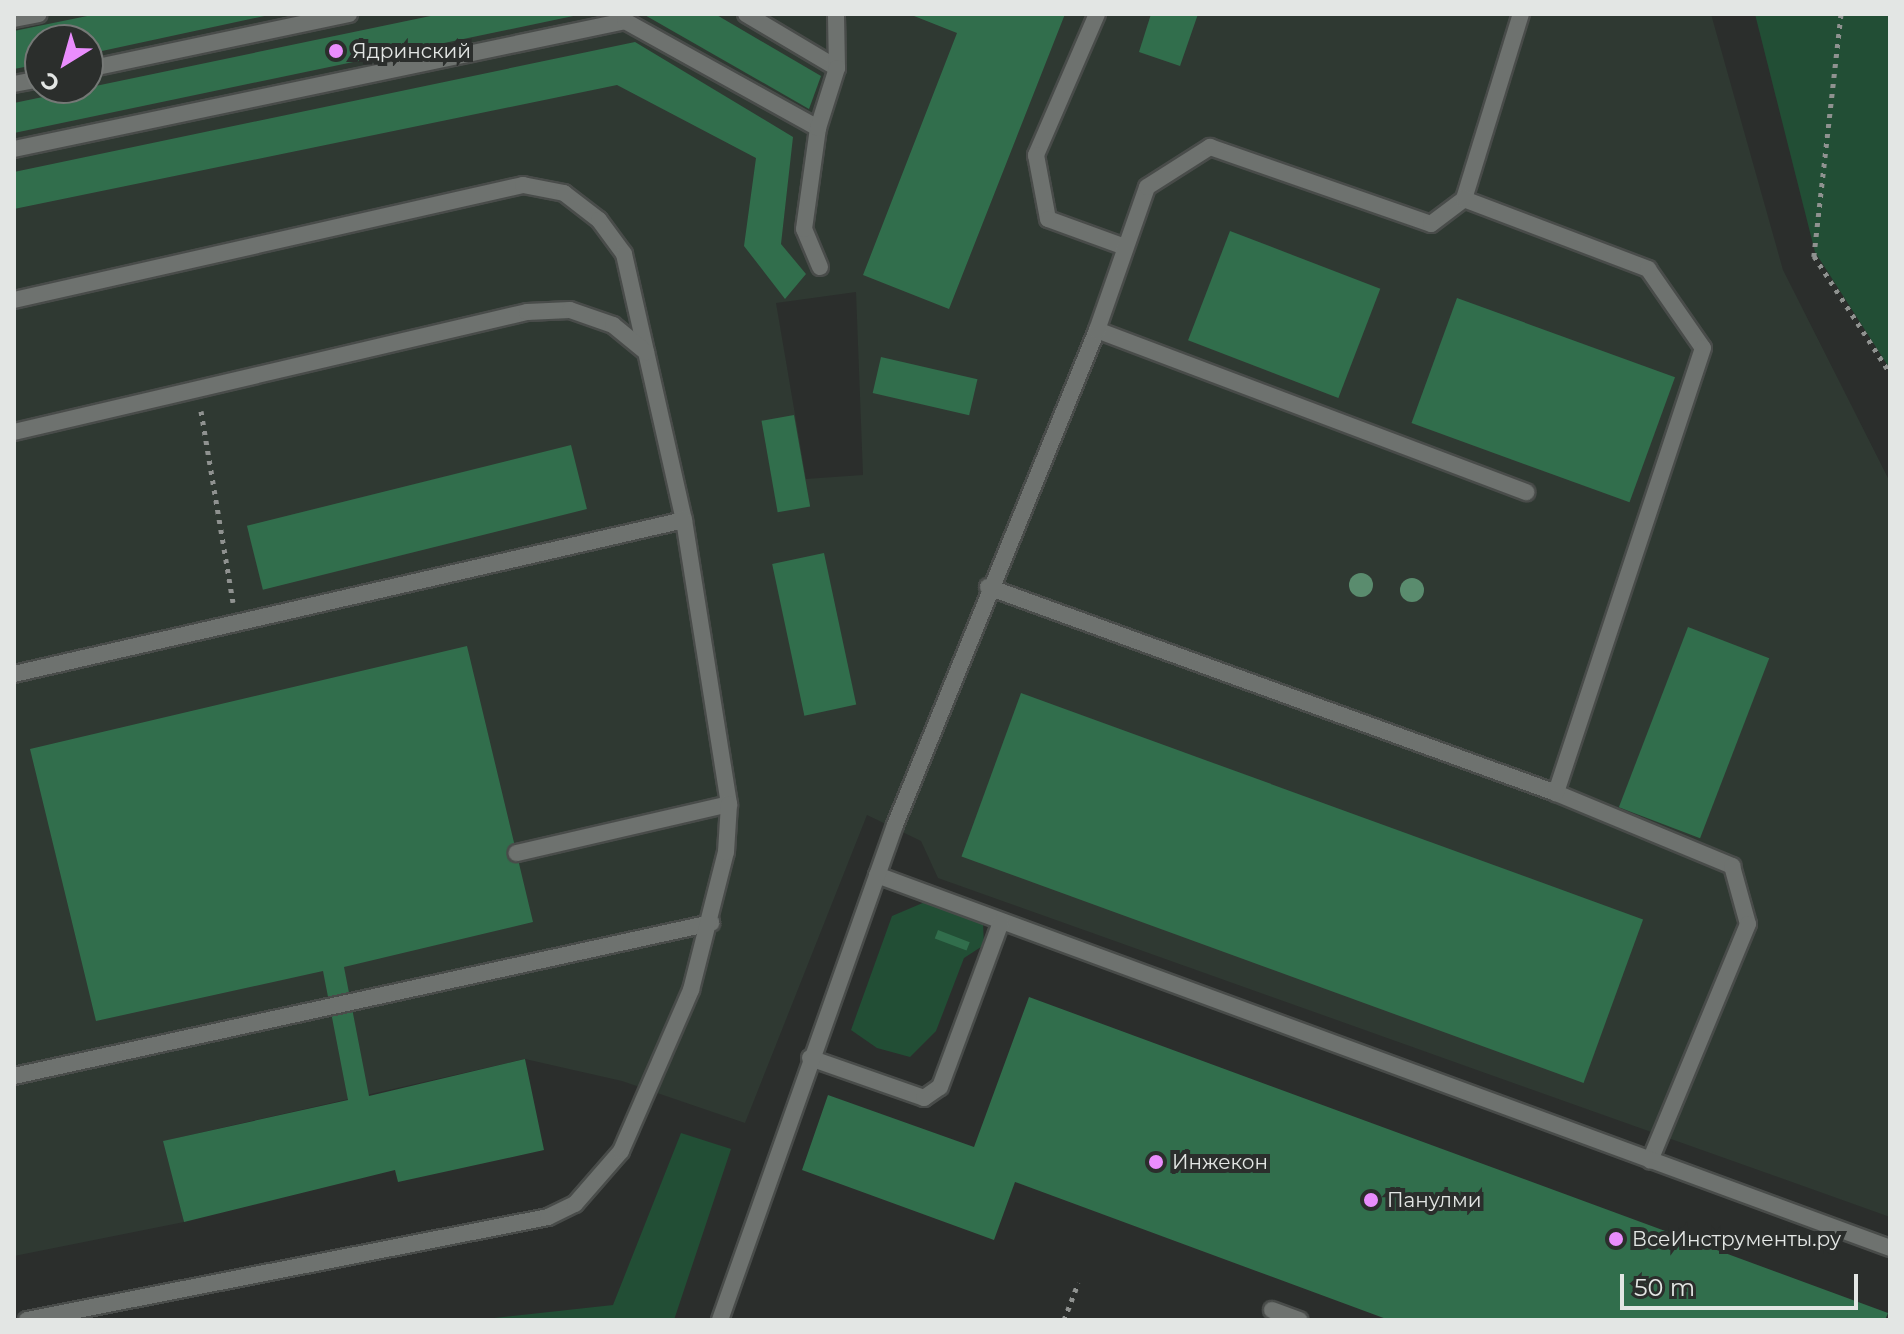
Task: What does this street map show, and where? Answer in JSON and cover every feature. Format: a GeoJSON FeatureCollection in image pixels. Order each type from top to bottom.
{"type":"FeatureCollection","features":[{"type":"Feature","properties":{"kind":"lane"},"geometry":{"type":"LineString","coordinates":[[14,19],[39,14]]}},
{"type":"Feature","properties":{"kind":"lane"},"geometry":{"type":"LineString","coordinates":[[104,66],[349,14]]}},
{"type":"Feature","properties":{"kind":"lane"},"geometry":{"type":"LineString","coordinates":[[746,14],[837,68]]}},
{"type":"Feature","properties":{"kind":"lane"},"geometry":{"type":"LineString","coordinates":[[820,267],[804,229],[818,128],[837,68],[836,14]]}},
{"type":"Feature","properties":{"kind":"lane"},"geometry":{"type":"LineString","coordinates":[[1097,14],[1036,155],[1048,219],[1122,246]]}},
{"type":"Feature","properties":{"kind":"lane"},"geometry":{"type":"LineString","coordinates":[[720,1320],[877,875],[988,587],[1097,330],[1122,246],[1147,187],[1210,147],[1431,224],[1464,199],[1521,14]]}},
{"type":"Feature","properties":{"kind":"lane"},"geometry":{"type":"LineString","coordinates":[[14,149],[625,21],[818,128]]}},
{"type":"Feature","properties":{"kind":"lane"},"geometry":{"type":"LineString","coordinates":[[14,300],[523,185],[564,193],[599,220],[624,254],[684,520],[729,804],[711,923],[691,990],[621,1151],[575,1204],[548,1217],[27,1320]]}},
{"type":"Feature","properties":{"kind":"lane"},"geometry":{"type":"LineString","coordinates":[[1464,199],[1648,269],[1703,348],[1556,793]]}},
{"type":"Feature","properties":{"kind":"lane"},"geometry":{"type":"LineString","coordinates":[[14,432],[527,312],[570,310],[613,325],[646,352]]}},
{"type":"Feature","properties":{"kind":"lane"},"geometry":{"type":"LineString","coordinates":[[1097,330],[1526,492]]}},
{"type":"Feature","properties":{"kind":"lane"},"geometry":{"type":"LineString","coordinates":[[14,674],[684,520]]}},
{"type":"Feature","properties":{"kind":"lane"},"geometry":{"type":"LineString","coordinates":[[988,587],[1556,793],[1732,866],[1748,924],[1650,1161]]}},
{"type":"Feature","properties":{"kind":"lane"},"geometry":{"type":"LineString","coordinates":[[517,853],[729,804]]}},
{"type":"Feature","properties":{"kind":"lane"},"geometry":{"type":"LineString","coordinates":[[877,875],[1890,1248]]}},
{"type":"Feature","properties":{"kind":"lane"},"geometry":{"type":"LineString","coordinates":[[810,1058],[924,1098],[940,1087],[1001,922]]}},
{"type":"Feature","properties":{"kind":"lane"},"geometry":{"type":"LineString","coordinates":[[14,1076],[711,923]]}},
{"type":"Feature","properties":{"kind":"lane"},"geometry":{"type":"LineString","coordinates":[[1272,1310],[1299,1320]]}},
{"type":"Feature","properties":{"kind":"path"},"geometry":{"type":"LineString","coordinates":[[1841,14],[1814,256],[1890,373]]}},
{"type":"Feature","properties":{"kind":"path"},"geometry":{"type":"LineString","coordinates":[[197,389],[236,623]]}},
{"type":"Feature","properties":{"kind":"path"},"geometry":{"type":"LineString","coordinates":[[1064,1320],[1078,1283]]}},
{"type":"Feature","properties":{"kind":"shaded area"},"geometry":{"type":"Polygon","coordinates":[[[14,14],[1711,14],[1783,270],[1890,482],[1890,1217],[938,878],[921,841],[867,815],[745,1123],[622,1081],[525,1059],[164,1141],[184,1222],[14,1256],[14,14]],[[856,292],[776,303],[806,479],[863,475],[856,292]]]}},
{"type":"Feature","properties":{"kind":"green space"},"geometry":{"type":"Polygon","coordinates":[[[1755,14],[1890,14],[1890,369],[1815,252],[1755,14]]]}},
{"type":"Feature","properties":{"kind":"green space"},"geometry":{"type":"Polygon","coordinates":[[[925,902],[983,923],[984,945],[964,958],[936,1031],[910,1057],[877,1048],[851,1030],[892,916],[925,902]]]}},
{"type":"Feature","properties":{"kind":"green space"},"geometry":{"type":"Polygon","coordinates":[[[681,1133],[731,1149],[674,1320],[476,1320],[613,1305],[681,1133]]]}},
{"type":"Feature","properties":{"kind":"building"},"geometry":{"type":"Polygon","coordinates":[[[97,14],[269,14],[104,51],[104,24],[48,24],[97,14]]]}},
{"type":"Feature","properties":{"kind":"building","name":"Ядринский"},"geometry":{"type":"Polygon","coordinates":[[[440,14],[578,15],[14,133],[14,103],[104,104],[104,84],[440,14]]]}},
{"type":"Feature","properties":{"kind":"building"},"geometry":{"type":"Polygon","coordinates":[[[643,14],[715,14],[821,76],[809,109],[643,14]]]}},
{"type":"Feature","properties":{"kind":"building"},"geometry":{"type":"Polygon","coordinates":[[[909,14],[1065,14],[949,309],[863,275],[957,33],[909,14]]]}},
{"type":"Feature","properties":{"kind":"building"},"geometry":{"type":"Polygon","coordinates":[[[1151,14],[1198,14],[1180,66],[1139,52],[1151,14]]]}},
{"type":"Feature","properties":{"kind":"building"},"geometry":{"type":"Polygon","coordinates":[[[24,29],[24,67],[14,69],[14,31],[24,29]]]}},
{"type":"Feature","properties":{"kind":"building"},"geometry":{"type":"Polygon","coordinates":[[[635,42],[793,137],[781,244],[806,274],[785,299],[744,246],[756,158],[617,85],[14,209],[14,172],[635,42]]]}},
{"type":"Feature","properties":{"kind":"building"},"geometry":{"type":"Polygon","coordinates":[[[1230,231],[1380,289],[1338,398],[1188,340],[1230,231]]]}},
{"type":"Feature","properties":{"kind":"building"},"geometry":{"type":"Polygon","coordinates":[[[1457,298],[1675,377],[1630,502],[1412,423],[1457,298]]]}},
{"type":"Feature","properties":{"kind":"building"},"geometry":{"type":"Polygon","coordinates":[[[881,357],[977,379],[969,415],[873,393],[881,357]]]}},
{"type":"Feature","properties":{"kind":"building"},"geometry":{"type":"Polygon","coordinates":[[[794,415],[810,507],[778,512],[762,421],[794,415]]]}},
{"type":"Feature","properties":{"kind":"building"},"geometry":{"type":"Polygon","coordinates":[[[571,445],[587,509],[263,590],[247,526],[571,445]]]}},
{"type":"Feature","properties":{"kind":"building"},"geometry":{"type":"Polygon","coordinates":[[[824,553],[856,705],[804,716],[772,564],[824,553]]]}},
{"type":"Feature","properties":{"kind":"building"},"geometry":{"type":"Polygon","coordinates":[[[1688,627],[1769,658],[1700,838],[1619,807],[1688,627]]]}},
{"type":"Feature","properties":{"kind":"building"},"geometry":{"type":"Polygon","coordinates":[[[467,646],[533,922],[344,967],[369,1096],[525,1059],[544,1150],[398,1182],[395,1170],[184,1222],[163,1141],[348,1100],[323,971],[96,1021],[30,749],[467,646]]]}},
{"type":"Feature","properties":{"kind":"building"},"geometry":{"type":"Polygon","coordinates":[[[1021,693],[1643,919],[1584,1083],[961,857],[1021,693]]]}},
{"type":"Feature","properties":{"kind":"building"},"geometry":{"type":"Polygon","coordinates":[[[938,930],[970,942],[967,951],[935,938],[938,930]]]}},
{"type":"Feature","properties":{"kind":"building"},"geometry":{"type":"Polygon","coordinates":[[[1029,997],[1888,1313],[1885,1320],[1389,1320],[1015,1182],[994,1240],[802,1170],[828,1095],[974,1147],[1029,997]]]}},
{"type":"Feature","properties":{"kind":"place","name":"Ядринский"},"geometry":{"type":"Point","coordinates":[336,51]}},
{"type":"Feature","properties":{"kind":"place","name":"Инжекон"},"geometry":{"type":"Point","coordinates":[1156,1162]}},
{"type":"Feature","properties":{"kind":"place","name":"Панулми"},"geometry":{"type":"Point","coordinates":[1371,1200]}},
{"type":"Feature","properties":{"kind":"place","name":"ВсеИнструменты.ру"},"geometry":{"type":"Point","coordinates":[1616,1239]}}]}
